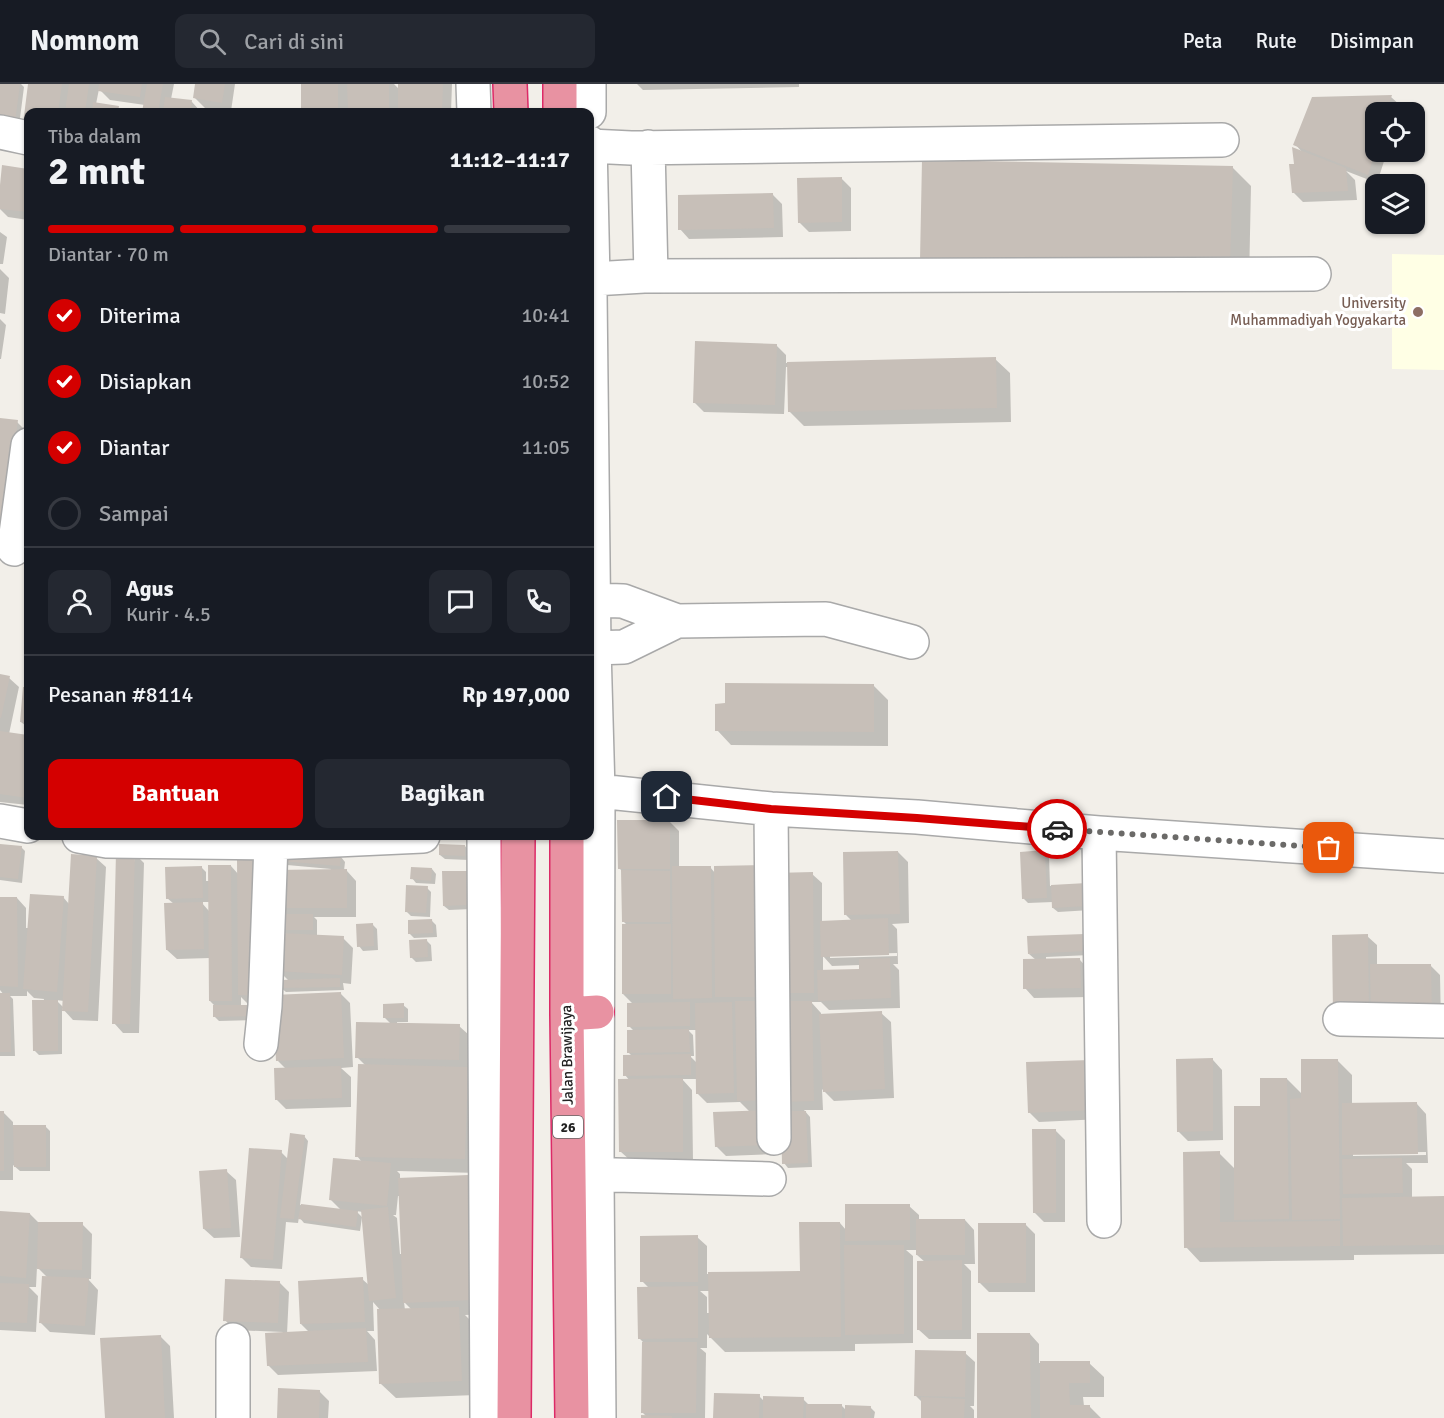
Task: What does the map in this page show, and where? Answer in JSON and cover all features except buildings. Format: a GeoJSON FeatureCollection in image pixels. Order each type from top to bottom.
{"type":"FeatureCollection","features":[{"type":"Feature","properties":{"kind":"highway"},"geometry":{"type":"LineString","coordinates":[[510,84],[511,108]]}},
{"type":"Feature","properties":{"kind":"highway"},"geometry":{"type":"LineString","coordinates":[[560,84],[560,108]]}},
{"type":"Feature","properties":{"kind":"highway"},"geometry":{"type":"LineString","coordinates":[[514,1418],[518,840]]}},
{"type":"Feature","properties":{"kind":"highway","name":"Jalan Brawijaya"},"geometry":{"type":"LineString","coordinates":[[567,840],[582,1013],[572,1418]]}},
{"type":"Feature","properties":{"kind":"street"},"geometry":{"type":"LineString","coordinates":[[473,84],[474,108]]}},
{"type":"Feature","properties":{"kind":"street"},"geometry":{"type":"LineString","coordinates":[[589,84],[590,108]]}},
{"type":"Feature","properties":{"kind":"street"},"geometry":{"type":"LineString","coordinates":[[0,132],[24,137]]}},
{"type":"Feature","properties":{"kind":"street"},"geometry":{"type":"LineString","coordinates":[[594,144],[648,147],[1222,140]]}},
{"type":"Feature","properties":{"kind":"street"},"geometry":{"type":"LineString","coordinates":[[648,147],[651,276]]}},
{"type":"Feature","properties":{"kind":"street"},"geometry":{"type":"LineString","coordinates":[[594,286],[651,276],[1314,274]]}},
{"type":"Feature","properties":{"kind":"street"},"geometry":{"type":"LineString","coordinates":[[594,286],[771,289]]}},
{"type":"Feature","properties":{"kind":"street"},"geometry":{"type":"LineString","coordinates":[[14,548],[24,474]]}},
{"type":"Feature","properties":{"kind":"street"},"geometry":{"type":"LineString","coordinates":[[599,1418],[597,1177],[582,1013],[598,791],[594,600],[622,601],[677,621],[826,619],[912,642]]}},
{"type":"Feature","properties":{"kind":"street"},"geometry":{"type":"LineString","coordinates":[[594,648],[624,647],[677,621]]}},
{"type":"Feature","properties":{"kind":"street"},"geometry":{"type":"LineString","coordinates":[[598,791],[771,809],[1444,856]]}},
{"type":"Feature","properties":{"kind":"street"},"geometry":{"type":"LineString","coordinates":[[771,809],[774,1138]]}},
{"type":"Feature","properties":{"kind":"street"},"geometry":{"type":"LineString","coordinates":[[0,821],[24,825]]}},
{"type":"Feature","properties":{"kind":"street"},"geometry":{"type":"LineString","coordinates":[[1099,833],[1104,1221]]}},
{"type":"Feature","properties":{"kind":"street"},"geometry":{"type":"LineString","coordinates":[[101,840],[271,843],[336,840]]}},
{"type":"Feature","properties":{"kind":"street"},"geometry":{"type":"LineString","coordinates":[[484,840],[487,1418]]}},
{"type":"Feature","properties":{"kind":"street"},"geometry":{"type":"LineString","coordinates":[[261,1044],[265,1006],[271,843]]}},
{"type":"Feature","properties":{"kind":"street"},"geometry":{"type":"LineString","coordinates":[[1340,1019],[1444,1021]]}},
{"type":"Feature","properties":{"kind":"street"},"geometry":{"type":"LineString","coordinates":[[597,1177],[615,1175],[769,1179]]}},
{"type":"Feature","properties":{"kind":"street"},"geometry":{"type":"LineString","coordinates":[[233,1340],[233,1418]]}},
{"type":"Feature","properties":{"kind":"shaded area","name":"University Muhammadiyah Yogyakarta"},"geometry":{"type":"Polygon","coordinates":[[[1392,254],[1444,255],[1444,370],[1392,369],[1392,254]]]}},
{"type":"Feature","properties":{"kind":"way so far"},"geometry":{"type":"LineString","coordinates":[[1057,829],[1329,848]]}},
{"type":"Feature","properties":{"kind":"place","name":"University Muhammadiyah Yogyakarta"},"geometry":{"type":"Point","coordinates":[1418,312]}},
{"type":"Feature","properties":{"kind":"route"},"geometry":{"type":"LineString","coordinates":[[667,797],[771,809],[1057,829]]}}]}
